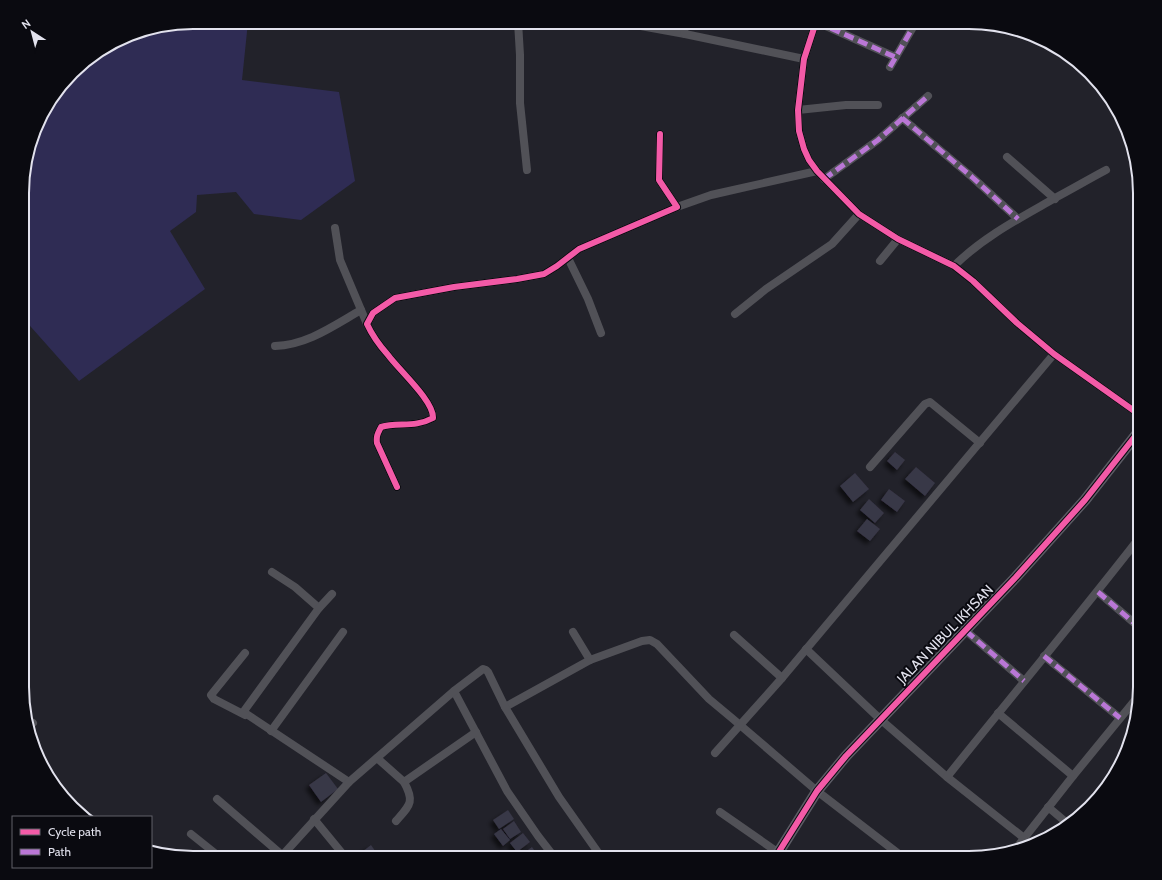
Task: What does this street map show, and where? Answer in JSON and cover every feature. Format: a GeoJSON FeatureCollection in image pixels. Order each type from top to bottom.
{"type":"FeatureCollection","features":[{"type":"Feature","properties":{"kind":"street"},"geometry":{"type":"LineString","coordinates":[[518,29],[520,103],[527,170]]}},
{"type":"Feature","properties":{"kind":"street"},"geometry":{"type":"LineString","coordinates":[[658,29],[804,59]]}},
{"type":"Feature","properties":{"kind":"street"},"geometry":{"type":"LineString","coordinates":[[684,29],[685,34]]}},
{"type":"Feature","properties":{"kind":"street"},"geometry":{"type":"LineString","coordinates":[[814,29],[804,59],[798,110],[799,131],[804,149],[809,160],[817,171],[859,214],[898,239],[954,266],[973,281],[1017,323],[1054,354],[1133,410]]}},
{"type":"Feature","properties":{"kind":"street"},"geometry":{"type":"LineString","coordinates":[[832,29],[896,57]]}},
{"type":"Feature","properties":{"kind":"street"},"geometry":{"type":"LineString","coordinates":[[890,67],[912,29]]}},
{"type":"Feature","properties":{"kind":"street"},"geometry":{"type":"LineString","coordinates":[[824,179],[878,140],[928,96]]}},
{"type":"Feature","properties":{"kind":"street"},"geometry":{"type":"LineString","coordinates":[[798,110],[846,105],[878,105]]}},
{"type":"Feature","properties":{"kind":"street"},"geometry":{"type":"LineString","coordinates":[[902,118],[972,177],[1018,219]]}},
{"type":"Feature","properties":{"kind":"street"},"geometry":{"type":"LineString","coordinates":[[660,134],[659,180],[677,207]]}},
{"type":"Feature","properties":{"kind":"street"},"geometry":{"type":"LineString","coordinates":[[1007,157],[1055,199]]}},
{"type":"Feature","properties":{"kind":"street"},"geometry":{"type":"LineString","coordinates":[[954,266],[973,249],[1018,219],[1106,170]]}},
{"type":"Feature","properties":{"kind":"street"},"geometry":{"type":"LineString","coordinates":[[367,324],[373,313],[395,298],[454,287],[517,280],[544,274],[568,258],[578,249],[677,207],[711,195],[817,171]]}},
{"type":"Feature","properties":{"kind":"street"},"geometry":{"type":"LineString","coordinates":[[735,314],[766,289],[832,244],[859,214]]}},
{"type":"Feature","properties":{"kind":"street"},"geometry":{"type":"LineString","coordinates":[[335,228],[340,260],[367,324],[388,356],[417,388],[433,412],[433,418],[426,422],[406,425],[386,425],[381,427],[378,432],[376,437],[377,443],[397,487]]}},
{"type":"Feature","properties":{"kind":"street"},"geometry":{"type":"LineString","coordinates":[[880,261],[898,239]]}},
{"type":"Feature","properties":{"kind":"street"},"geometry":{"type":"LineString","coordinates":[[568,258],[588,299],[602,333]]}},
{"type":"Feature","properties":{"kind":"street"},"geometry":{"type":"LineString","coordinates":[[274,346],[288,346],[304,341],[361,310]]}},
{"type":"Feature","properties":{"kind":"street"},"geometry":{"type":"LineString","coordinates":[[715,754],[782,678],[1054,354]]}},
{"type":"Feature","properties":{"kind":"street"},"geometry":{"type":"LineString","coordinates":[[870,467],[925,404],[930,402],[980,443]]}},
{"type":"Feature","properties":{"kind":"street","name":"JALAN NIBUL IKHSAN"},"geometry":{"type":"LineString","coordinates":[[783,851],[817,791],[846,756],[1016,577],[1085,500],[1133,439]]}},
{"type":"Feature","properties":{"kind":"street"},"geometry":{"type":"LineString","coordinates":[[947,777],[1044,656],[1098,592],[1133,546]]}},
{"type":"Feature","properties":{"kind":"street"},"geometry":{"type":"LineString","coordinates":[[272,572],[295,587],[319,608]]}},
{"type":"Feature","properties":{"kind":"street"},"geometry":{"type":"LineString","coordinates":[[1098,592],[1133,622]]}},
{"type":"Feature","properties":{"kind":"street"},"geometry":{"type":"LineString","coordinates":[[245,715],[244,711],[319,608],[332,594]]}},
{"type":"Feature","properties":{"kind":"street"},"geometry":{"type":"LineString","coordinates":[[966,631],[1024,681]]}},
{"type":"Feature","properties":{"kind":"street"},"geometry":{"type":"LineString","coordinates":[[271,731],[343,632]]}},
{"type":"Feature","properties":{"kind":"street"},"geometry":{"type":"LineString","coordinates":[[573,632],[590,660]]}},
{"type":"Feature","properties":{"kind":"street"},"geometry":{"type":"LineString","coordinates":[[734,635],[782,678]]}},
{"type":"Feature","properties":{"kind":"street"},"geometry":{"type":"LineString","coordinates":[[505,707],[590,660],[642,641],[650,640],[657,644],[710,699],[740,725],[817,791],[895,851]]}},
{"type":"Feature","properties":{"kind":"street"},"geometry":{"type":"LineString","coordinates":[[806,649],[880,719],[947,777],[1024,838]]}},
{"type":"Feature","properties":{"kind":"street"},"geometry":{"type":"LineString","coordinates":[[245,652],[211,695],[214,699],[245,715],[349,782]]}},
{"type":"Feature","properties":{"kind":"street"},"geometry":{"type":"LineString","coordinates":[[1044,656],[1120,718]]}},
{"type":"Feature","properties":{"kind":"street"},"geometry":{"type":"LineString","coordinates":[[285,851],[349,782],[454,691],[481,670],[486,670],[505,707],[558,797],[597,851]]}},
{"type":"Feature","properties":{"kind":"street"},"geometry":{"type":"LineString","coordinates":[[454,691],[507,791],[550,851]]}},
{"type":"Feature","properties":{"kind":"street"},"geometry":{"type":"LineString","coordinates":[[1021,842],[1132,703]]}},
{"type":"Feature","properties":{"kind":"street"},"geometry":{"type":"LineString","coordinates":[[998,713],[1073,776]]}},
{"type":"Feature","properties":{"kind":"street"},"geometry":{"type":"LineString","coordinates":[[404,782],[476,732]]}},
{"type":"Feature","properties":{"kind":"street"},"geometry":{"type":"LineString","coordinates":[[377,758],[404,782],[410,795],[410,801],[406,810],[396,821]]}},
{"type":"Feature","properties":{"kind":"street"},"geometry":{"type":"LineString","coordinates":[[218,799],[275,851]]}},
{"type":"Feature","properties":{"kind":"street"},"geometry":{"type":"LineString","coordinates":[[1048,807],[1064,820]]}},
{"type":"Feature","properties":{"kind":"street"},"geometry":{"type":"LineString","coordinates":[[720,812],[773,851]]}},
{"type":"Feature","properties":{"kind":"street"},"geometry":{"type":"LineString","coordinates":[[314,819],[340,851]]}},
{"type":"Feature","properties":{"kind":"street"},"geometry":{"type":"LineString","coordinates":[[191,834],[212,851]]}},
{"type":"Feature","properties":{"kind":"shaded area"},"geometry":{"type":"Polygon","coordinates":[[[247,29],[242,80],[339,92],[355,181],[301,220],[254,214],[236,192],[197,195],[196,212],[170,231],[205,289],[79,381],[29,325],[29,183],[32,161],[46,121],[63,93],[77,77],[93,63],[121,46],[141,38],[172,30],[247,29]]]}},
{"type":"Feature","properties":{"kind":"building"},"geometry":{"type":"Polygon","coordinates":[[[895,452],[905,460],[897,470],[887,461],[895,452]]]}},
{"type":"Feature","properties":{"kind":"building"},"geometry":{"type":"Polygon","coordinates":[[[916,467],[935,483],[925,496],[905,479],[916,467]]]}},
{"type":"Feature","properties":{"kind":"building"},"geometry":{"type":"Polygon","coordinates":[[[855,473],[869,489],[853,502],[840,486],[855,473]]]}},
{"type":"Feature","properties":{"kind":"building"},"geometry":{"type":"Polygon","coordinates":[[[889,489],[905,501],[897,512],[881,500],[889,489]]]}},
{"type":"Feature","properties":{"kind":"building"},"geometry":{"type":"Polygon","coordinates":[[[869,499],[884,513],[875,523],[860,510],[869,499]]]}},
{"type":"Feature","properties":{"kind":"building"},"geometry":{"type":"Polygon","coordinates":[[[867,519],[880,529],[870,541],[857,531],[867,519]]]}},
{"type":"Feature","properties":{"kind":"building"},"geometry":{"type":"Polygon","coordinates":[[[326,773],[338,789],[321,802],[309,785],[326,773]]]}},
{"type":"Feature","properties":{"kind":"building"},"geometry":{"type":"Polygon","coordinates":[[[508,810],[514,819],[499,829],[493,820],[508,810]]]}},
{"type":"Feature","properties":{"kind":"building"},"geometry":{"type":"Polygon","coordinates":[[[514,821],[521,832],[510,839],[503,829],[514,821]]]}},
{"type":"Feature","properties":{"kind":"building"},"geometry":{"type":"Polygon","coordinates":[[[501,829],[510,840],[503,846],[494,834],[501,829]]]}},
{"type":"Feature","properties":{"kind":"building"},"geometry":{"type":"Polygon","coordinates":[[[523,833],[530,842],[518,851],[516,851],[510,843],[523,833]]]}},
{"type":"Feature","properties":{"kind":"building"},"geometry":{"type":"Polygon","coordinates":[[[371,845],[375,851],[363,851],[371,845]]]}},
{"type":"Feature","properties":{"kind":"building"},"geometry":{"type":"Polygon","coordinates":[[[532,847],[535,851],[527,851],[532,847]]]}},
{"type":"Feature","properties":{"kind":"marked path"},"geometry":{"type":"LineString","coordinates":[[833,29],[895,57]]}},
{"type":"Feature","properties":{"kind":"marked path"},"geometry":{"type":"LineString","coordinates":[[890,67],[912,29]]}},
{"type":"Feature","properties":{"kind":"marked path"},"geometry":{"type":"LineString","coordinates":[[824,179],[878,140],[928,96]]}},
{"type":"Feature","properties":{"kind":"marked path"},"geometry":{"type":"LineString","coordinates":[[902,118],[972,177],[1018,219]]}},
{"type":"Feature","properties":{"kind":"marked path"},"geometry":{"type":"LineString","coordinates":[[1098,592],[1133,622]]}},
{"type":"Feature","properties":{"kind":"marked path"},"geometry":{"type":"LineString","coordinates":[[966,631],[1024,681]]}},
{"type":"Feature","properties":{"kind":"marked path"},"geometry":{"type":"LineString","coordinates":[[1044,656],[1120,718]]}},
{"type":"Feature","properties":{"kind":"cycle path"},"geometry":{"type":"LineString","coordinates":[[814,29],[804,59],[798,110],[799,131],[804,149],[809,160],[817,171],[859,214],[898,239],[954,266],[973,281],[1017,323],[1054,354],[1133,410]]}},
{"type":"Feature","properties":{"kind":"cycle path"},"geometry":{"type":"LineString","coordinates":[[397,487],[377,443],[377,436],[381,427],[420,423],[433,418],[432,411],[422,394],[382,348],[371,332],[367,324],[373,313],[395,298],[454,287],[544,274],[579,249],[677,207],[659,180],[660,134]]}},
{"type":"Feature","properties":{"kind":"cycle path"},"geometry":{"type":"LineString","coordinates":[[779,851],[817,791],[846,756],[1016,577],[1085,500],[1133,439]]}}]}
